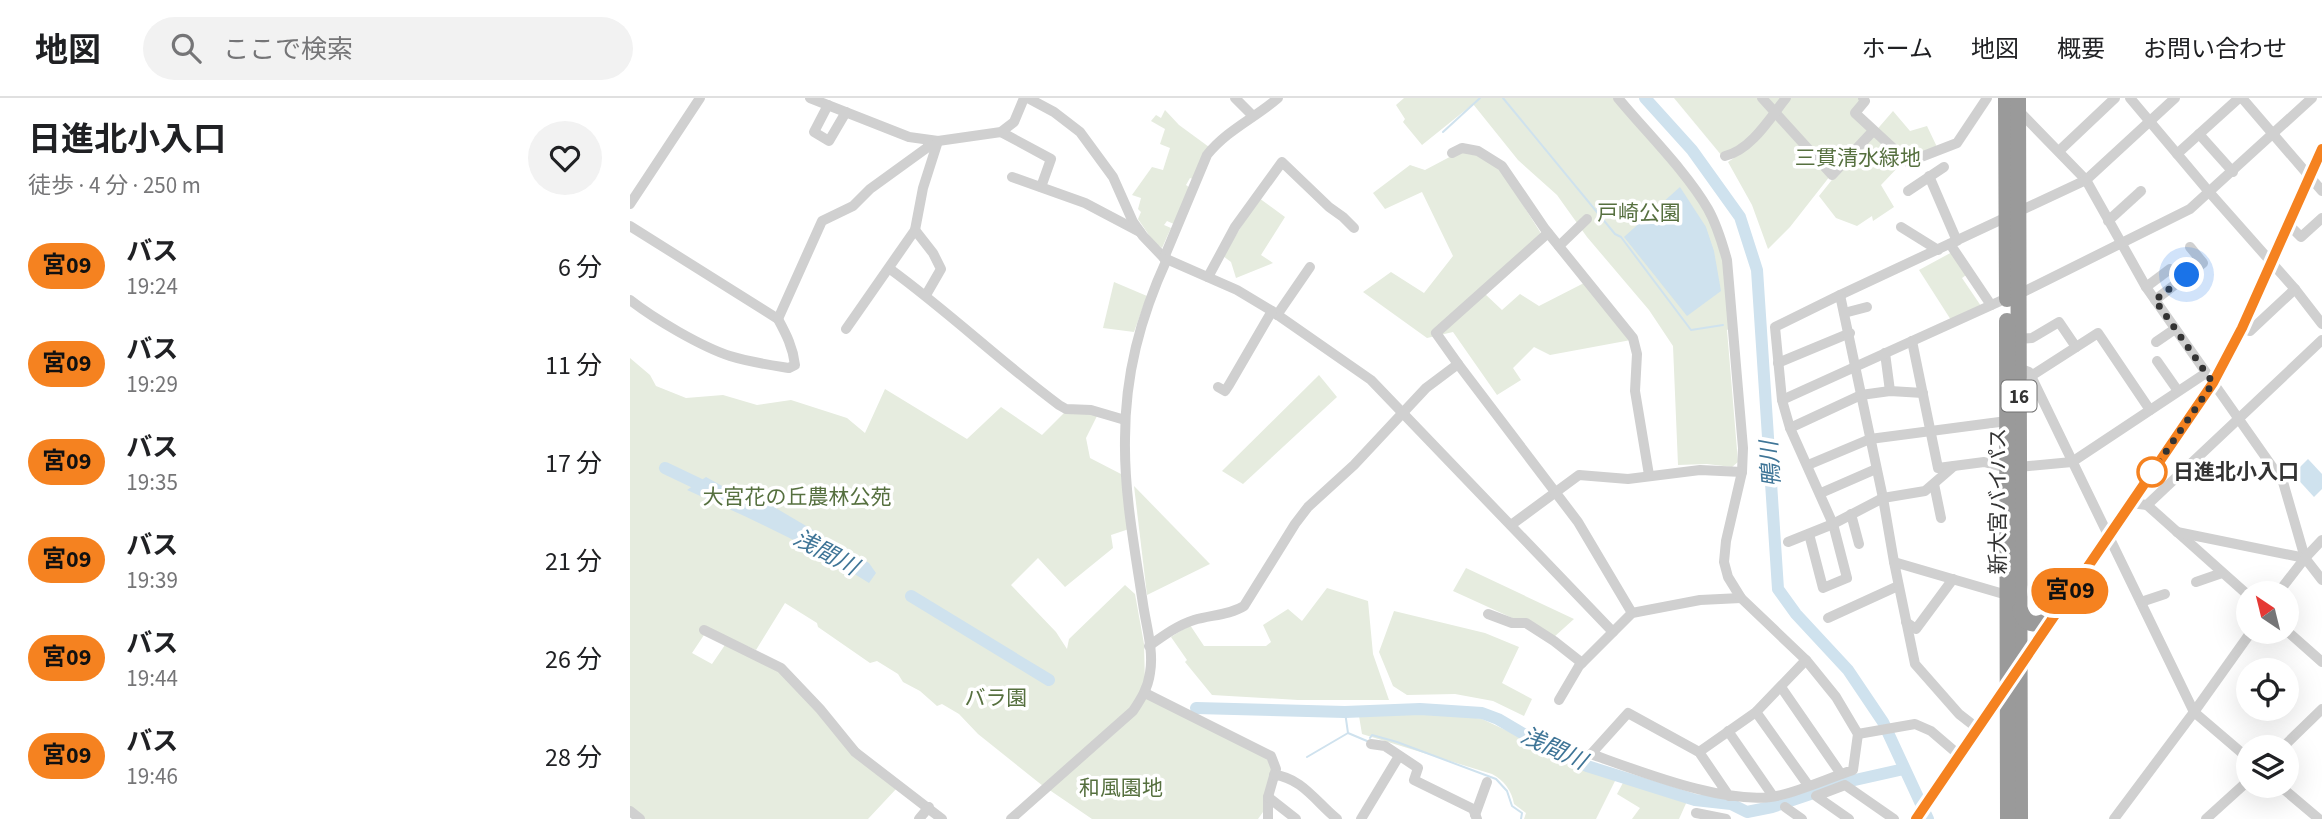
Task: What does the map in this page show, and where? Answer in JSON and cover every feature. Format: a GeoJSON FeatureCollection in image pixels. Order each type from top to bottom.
{"type":"FeatureCollection","features":[{"type":"Feature","properties":{"kind":"highway","name":"新大宮バイパス"},"geometry":{"type":"LineString","coordinates":[[2012,101],[2012,297],[2007,421],[2013,467],[2020,610],[2020,819]]}},
{"type":"Feature","properties":{"kind":"highway","name":"新大宮バイパス"},"geometry":{"type":"LineString","coordinates":[[2008,819],[2007,595],[2013,467],[2025,372],[2012,297]]}},
{"type":"Feature","properties":{"kind":"highway"},"geometry":{"type":"LineString","coordinates":[[2020,610],[2023,618],[2030,624],[2042,624],[2051,618]]}},
{"type":"Feature","properties":{"kind":"street"},"geometry":{"type":"LineString","coordinates":[[630,204],[700,98]]}},
{"type":"Feature","properties":{"kind":"street"},"geometry":{"type":"LineString","coordinates":[[810,98],[909,137],[933,141],[1001,132],[1014,122],[1026,98],[1054,112],[1080,132],[1113,177],[1133,222],[1165,259],[1209,277],[1275,313],[1371,380],[1613,632]]}},
{"type":"Feature","properties":{"kind":"street"},"geometry":{"type":"LineString","coordinates":[[1235,98],[1253,116]]}},
{"type":"Feature","properties":{"kind":"street"},"geometry":{"type":"LineString","coordinates":[[1011,819],[1133,711],[1145,693],[1151,671],[1149,646],[1125,449],[1130,368],[1135,345],[1165,259],[1207,155],[1237,126],[1260,114],[1278,98]]}},
{"type":"Feature","properties":{"kind":"street"},"geometry":{"type":"LineString","coordinates":[[1618,98],[1707,207],[1722,240],[1730,277],[1742,448],[1742,472],[1726,541],[1724,562],[1732,584],[1741,598],[1806,660],[1864,733]]}},
{"type":"Feature","properties":{"kind":"street"},"geometry":{"type":"LineString","coordinates":[[1762,98],[1832,175],[1873,131]]}},
{"type":"Feature","properties":{"kind":"street"},"geometry":{"type":"LineString","coordinates":[[1725,156],[1735,153],[1746,144],[1787,98]]}},
{"type":"Feature","properties":{"kind":"street"},"geometry":{"type":"LineString","coordinates":[[1863,98],[1865,102],[1855,113],[1908,162],[1957,143],[1987,98]]}},
{"type":"Feature","properties":{"kind":"street"},"geometry":{"type":"LineString","coordinates":[[2059,151],[2115,98]]}},
{"type":"Feature","properties":{"kind":"street"},"geometry":{"type":"LineString","coordinates":[[2130,98],[2322,324]]}},
{"type":"Feature","properties":{"kind":"street"},"geometry":{"type":"LineString","coordinates":[[1809,534],[1823,588],[1847,578],[1833,524],[1790,428],[1782,400],[1775,327],[2086,180],[2175,98]]}},
{"type":"Feature","properties":{"kind":"street"},"geometry":{"type":"LineString","coordinates":[[2177,154],[2240,98],[2322,191]]}},
{"type":"Feature","properties":{"kind":"street"},"geometry":{"type":"LineString","coordinates":[[1782,400],[2012,297],[2190,209],[2312,98]]}},
{"type":"Feature","properties":{"kind":"street"},"geometry":{"type":"LineString","coordinates":[[2012,101],[2086,180],[2146,287],[2283,482],[2305,558],[2322,580]]}},
{"type":"Feature","properties":{"kind":"street"},"geometry":{"type":"LineString","coordinates":[[828,105],[814,132],[829,141],[846,112]]}},
{"type":"Feature","properties":{"kind":"street"},"geometry":{"type":"LineString","coordinates":[[1001,132],[1051,159],[1041,187]]}},
{"type":"Feature","properties":{"kind":"street"},"geometry":{"type":"LineString","coordinates":[[2199,134],[2233,172]]}},
{"type":"Feature","properties":{"kind":"street"},"geometry":{"type":"LineString","coordinates":[[846,329],[915,230],[933,141]]}},
{"type":"Feature","properties":{"kind":"street"},"geometry":{"type":"LineString","coordinates":[[778,319],[822,221],[853,206],[870,189],[933,141]]}},
{"type":"Feature","properties":{"kind":"street"},"geometry":{"type":"LineString","coordinates":[[1452,153],[1462,148],[1478,151],[1502,166],[1548,233],[1633,338],[1637,354],[1635,391],[1649,475]]}},
{"type":"Feature","properties":{"kind":"street"},"geometry":{"type":"LineString","coordinates":[[1916,819],[2131,503],[2242,328],[2322,149]]}},
{"type":"Feature","properties":{"kind":"street"},"geometry":{"type":"LineString","coordinates":[[1209,277],[1235,227],[1282,162],[1354,228]]}},
{"type":"Feature","properties":{"kind":"street"},"geometry":{"type":"LineString","coordinates":[[1908,191],[1944,167]]}},
{"type":"Feature","properties":{"kind":"street"},"geometry":{"type":"LineString","coordinates":[[1929,176],[1954,243],[1991,305]]}},
{"type":"Feature","properties":{"kind":"street"},"geometry":{"type":"LineString","coordinates":[[1012,177],[1085,203],[1140,232]]}},
{"type":"Feature","properties":{"kind":"street"},"geometry":{"type":"LineString","coordinates":[[2108,221],[2141,191]]}},
{"type":"Feature","properties":{"kind":"street"},"geometry":{"type":"LineString","coordinates":[[2289,225],[2301,237],[2322,218]]}},
{"type":"Feature","properties":{"kind":"street"},"geometry":{"type":"LineString","coordinates":[[1559,247],[1587,219]]}},
{"type":"Feature","properties":{"kind":"street"},"geometry":{"type":"LineString","coordinates":[[630,226],[778,319],[790,341],[795,365],[789,368],[730,356],[649,314],[630,300]]}},
{"type":"Feature","properties":{"kind":"street"},"geometry":{"type":"LineString","coordinates":[[1900,227],[1938,250]]}},
{"type":"Feature","properties":{"kind":"street"},"geometry":{"type":"LineString","coordinates":[[915,230],[933,253],[941,269],[926,295]]}},
{"type":"Feature","properties":{"kind":"street"},"geometry":{"type":"LineString","coordinates":[[1548,233],[1436,333],[1555,491],[1597,552],[1607,574],[1632,613]]}},
{"type":"Feature","properties":{"kind":"street"},"geometry":{"type":"LineString","coordinates":[[2155,300],[2203,262],[2190,247]]}},
{"type":"Feature","properties":{"kind":"street"},"geometry":{"type":"LineString","coordinates":[[1218,387],[1225,391],[1275,313],[1310,267]]}},
{"type":"Feature","properties":{"kind":"street"},"geometry":{"type":"LineString","coordinates":[[890,269],[926,295],[1014,371],[1059,405],[1066,409],[1091,410],[1125,420]]}},
{"type":"Feature","properties":{"kind":"street"},"geometry":{"type":"LineString","coordinates":[[2146,287],[2170,269]]}},
{"type":"Feature","properties":{"kind":"street"},"geometry":{"type":"LineString","coordinates":[[2242,328],[2250,331],[2295,289]]}},
{"type":"Feature","properties":{"kind":"street"},"geometry":{"type":"LineString","coordinates":[[1840,295],[1850,333],[1915,664],[1959,714],[1977,728]]}},
{"type":"Feature","properties":{"kind":"street"},"geometry":{"type":"LineString","coordinates":[[1844,313],[1867,307]]}},
{"type":"Feature","properties":{"kind":"street"},"geometry":{"type":"LineString","coordinates":[[2018,340],[2032,338],[2059,322],[2076,347]]}},
{"type":"Feature","properties":{"kind":"street"},"geometry":{"type":"LineString","coordinates":[[2156,342],[2175,329]]}},
{"type":"Feature","properties":{"kind":"street"},"geometry":{"type":"LineString","coordinates":[[1779,363],[1850,333]]}},
{"type":"Feature","properties":{"kind":"street"},"geometry":{"type":"LineString","coordinates":[[2150,410],[2098,333],[2025,372],[2109,534],[2194,712],[2236,749]]}},
{"type":"Feature","properties":{"kind":"street"},"geometry":{"type":"LineString","coordinates":[[2147,505],[2322,340]]}},
{"type":"Feature","properties":{"kind":"street"},"geometry":{"type":"LineString","coordinates":[[1912,341],[1938,468],[1984,463],[2013,467],[2072,462],[2178,391],[2209,378]]}},
{"type":"Feature","properties":{"kind":"street"},"geometry":{"type":"LineString","coordinates":[[1885,353],[1890,391]]}},
{"type":"Feature","properties":{"kind":"street"},"geometry":{"type":"LineString","coordinates":[[2157,361],[2178,391]]}},
{"type":"Feature","properties":{"kind":"street"},"geometry":{"type":"LineString","coordinates":[[1149,646],[1193,620],[1237,611],[1244,606],[1308,507],[1354,465],[1426,388],[1458,363]]}},
{"type":"Feature","properties":{"kind":"street"},"geometry":{"type":"LineString","coordinates":[[1790,428],[1861,395],[1890,391],[1923,393]]}},
{"type":"Feature","properties":{"kind":"street"},"geometry":{"type":"LineString","coordinates":[[1808,465],[1870,439],[2007,421]]}},
{"type":"Feature","properties":{"kind":"street"},"geometry":{"type":"LineString","coordinates":[[1788,542],[1833,524],[1883,498],[1925,491],[1954,466]]}},
{"type":"Feature","properties":{"kind":"street"},"geometry":{"type":"LineString","coordinates":[[1821,493],[1876,469]]}},
{"type":"Feature","properties":{"kind":"street"},"geometry":{"type":"LineString","coordinates":[[1511,525],[1579,474],[1614,479],[1700,470],[1742,472]]}},
{"type":"Feature","properties":{"kind":"street"},"geometry":{"type":"LineString","coordinates":[[1934,484],[1941,518]]}},
{"type":"Feature","properties":{"kind":"street"},"geometry":{"type":"LineString","coordinates":[[2131,503],[2147,505],[2236,585]]}},
{"type":"Feature","properties":{"kind":"street"},"geometry":{"type":"LineString","coordinates":[[1851,514],[1859,544]]}},
{"type":"Feature","properties":{"kind":"street"},"geometry":{"type":"LineString","coordinates":[[2176,532],[2305,558]]}},
{"type":"Feature","properties":{"kind":"street"},"geometry":{"type":"LineString","coordinates":[[2287,581],[2322,540]]}},
{"type":"Feature","properties":{"kind":"street"},"geometry":{"type":"LineString","coordinates":[[1894,562],[2007,595]]}},
{"type":"Feature","properties":{"kind":"street"},"geometry":{"type":"LineString","coordinates":[[2196,582],[2222,573]]}},
{"type":"Feature","properties":{"kind":"street"},"geometry":{"type":"LineString","coordinates":[[1906,622],[1916,629],[1953,579]]}},
{"type":"Feature","properties":{"kind":"street"},"geometry":{"type":"LineString","coordinates":[[1828,618],[1898,586]]}},
{"type":"Feature","properties":{"kind":"street"},"geometry":{"type":"LineString","coordinates":[[2141,602],[2165,594]]}},
{"type":"Feature","properties":{"kind":"street"},"geometry":{"type":"LineString","coordinates":[[1559,700],[1582,663],[1632,613],[1700,600],[1741,598]]}},
{"type":"Feature","properties":{"kind":"street"},"geometry":{"type":"LineString","coordinates":[[1488,614],[1513,623],[1526,623],[1582,663]]}},
{"type":"Feature","properties":{"kind":"street"},"geometry":{"type":"LineString","coordinates":[[704,630],[780,668],[820,709],[855,752],[942,819]]}},
{"type":"Feature","properties":{"kind":"street"},"geometry":{"type":"LineString","coordinates":[[2300,643],[2322,662]]}},
{"type":"Feature","properties":{"kind":"street"},"geometry":{"type":"LineString","coordinates":[[2114,819],[2242,644]]}},
{"type":"Feature","properties":{"kind":"street"},"geometry":{"type":"LineString","coordinates":[[1699,752],[1756,712],[1806,660]]}},
{"type":"Feature","properties":{"kind":"street"},"geometry":{"type":"LineString","coordinates":[[1781,687],[1840,774]]}},
{"type":"Feature","properties":{"kind":"street"},"geometry":{"type":"LineString","coordinates":[[1145,693],[1271,756],[1276,769],[1268,797],[1266,817]]}},
{"type":"Feature","properties":{"kind":"street"},"geometry":{"type":"LineString","coordinates":[[2295,735],[2322,709]]}},
{"type":"Feature","properties":{"kind":"street"},"geometry":{"type":"LineString","coordinates":[[1756,712],[1808,785]]}},
{"type":"Feature","properties":{"kind":"street"},"geometry":{"type":"LineString","coordinates":[[1729,796],[1699,752],[1628,713],[1591,754],[1657,778],[1729,796],[1773,796],[1853,770],[1864,733]]}},
{"type":"Feature","properties":{"kind":"street"},"geometry":{"type":"LineString","coordinates":[[1864,733],[1915,724],[1924,727],[1959,755]]}},
{"type":"Feature","properties":{"kind":"street"},"geometry":{"type":"LineString","coordinates":[[1728,732],[1773,796]]}},
{"type":"Feature","properties":{"kind":"street"},"geometry":{"type":"LineString","coordinates":[[1371,744],[1385,746],[1418,768],[1414,780],[1473,809],[1476,817]]}},
{"type":"Feature","properties":{"kind":"street"},"geometry":{"type":"LineString","coordinates":[[1361,819],[1399,756]]}},
{"type":"Feature","properties":{"kind":"street"},"geometry":{"type":"LineString","coordinates":[[1274,775],[1287,776],[1298,783],[1338,819]]}},
{"type":"Feature","properties":{"kind":"street"},"geometry":{"type":"LineString","coordinates":[[1476,817],[1487,782]]}},
{"type":"Feature","properties":{"kind":"street"},"geometry":{"type":"LineString","coordinates":[[1849,819],[1816,796],[1845,785],[1894,819]]}},
{"type":"Feature","properties":{"kind":"street"},"geometry":{"type":"LineString","coordinates":[[2206,819],[2236,792]]}},
{"type":"Feature","properties":{"kind":"street"},"geometry":{"type":"LineString","coordinates":[[1268,797],[1296,819]]}},
{"type":"Feature","properties":{"kind":"street"},"geometry":{"type":"LineString","coordinates":[[2294,798],[2319,819]]}},
{"type":"Feature","properties":{"kind":"street"},"geometry":{"type":"LineString","coordinates":[[919,819],[929,807]]}},
{"type":"Feature","properties":{"kind":"street"},"geometry":{"type":"LineString","coordinates":[[1785,807],[1802,819]]}},
{"type":"Feature","properties":{"kind":"street"},"geometry":{"type":"LineString","coordinates":[[2299,819],[2309,810]]}},
{"type":"Feature","properties":{"kind":"street"},"geometry":{"type":"LineString","coordinates":[[630,811],[640,819]]}},
{"type":"Feature","properties":{"kind":"street"},"geometry":{"type":"LineString","coordinates":[[1697,812],[1726,819]]}},
{"type":"Feature","properties":{"kind":"green space","name":"戸崎公園"},"geometry":{"type":"Polygon","coordinates":[[[1404,98],[1614,98],[1676,169],[1708,215],[1725,267],[1727,330],[1738,462],[1732,467],[1678,465],[1673,346],[1649,310],[1587,237],[1557,195],[1518,160],[1473,104],[1422,145],[1403,122],[1405,119],[1396,105],[1404,98]]]}},
{"type":"Feature","properties":{"kind":"green space"},"geometry":{"type":"Polygon","coordinates":[[[1674,98],[1762,98],[1773,110],[1746,143],[1722,156],[1674,98]]]}},
{"type":"Feature","properties":{"kind":"green space","name":"三貫清水緑地"},"geometry":{"type":"Polygon","coordinates":[[[1768,98],[1861,98],[1854,113],[1874,133],[1893,111],[1910,131],[1927,126],[1937,147],[1904,161],[1881,185],[1894,207],[1873,221],[1872,216],[1857,226],[1836,218],[1819,196],[1835,176],[1768,98]]]}},
{"type":"Feature","properties":{"kind":"green space"},"geometry":{"type":"Polygon","coordinates":[[[1165,110],[1179,125],[1209,147],[1193,179],[1190,178],[1186,185],[1190,188],[1176,225],[1167,221],[1164,225],[1171,228],[1162,248],[1153,241],[1138,219],[1141,198],[1132,195],[1152,167],[1163,170],[1170,148],[1160,144],[1165,129],[1151,121],[1156,115],[1161,118],[1165,110]]]}},
{"type":"Feature","properties":{"kind":"green space"},"geometry":{"type":"Polygon","coordinates":[[[1774,118],[1830,176],[1790,227],[1768,249],[1752,205],[1728,162],[1740,154],[1774,118]]]}},
{"type":"Feature","properties":{"kind":"green space"},"geometry":{"type":"Polygon","coordinates":[[[1461,151],[1476,153],[1499,167],[1542,235],[1484,293],[1502,310],[1520,294],[1539,306],[1584,283],[1631,340],[1550,355],[1534,347],[1513,368],[1521,380],[1497,395],[1453,332],[1427,338],[1363,292],[1391,272],[1424,293],[1453,256],[1422,192],[1385,209],[1373,193],[1410,165],[1425,170],[1461,151]]]}},
{"type":"Feature","properties":{"kind":"green space"},"geometry":{"type":"Polygon","coordinates":[[[1259,198],[1285,217],[1261,255],[1273,263],[1236,278],[1231,262],[1223,256],[1259,198]]]}},
{"type":"Feature","properties":{"kind":"green space"},"geometry":{"type":"Polygon","coordinates":[[[1954,251],[1969,273],[1962,278],[1981,306],[1951,320],[1919,270],[1954,251]]]}},
{"type":"Feature","properties":{"kind":"green space"},"geometry":{"type":"Polygon","coordinates":[[[1114,282],[1147,296],[1134,332],[1103,328],[1114,282]]]}},
{"type":"Feature","properties":{"kind":"green space"},"geometry":{"type":"Polygon","coordinates":[[[630,358],[650,375],[656,386],[686,398],[723,395],[757,405],[791,400],[847,418],[865,433],[885,389],[967,439],[1001,407],[1042,435],[1065,412],[1098,414],[1086,438],[1090,458],[1121,474],[1129,529],[1111,535],[1113,548],[1065,587],[1038,558],[1011,585],[1056,632],[1067,649],[1069,639],[1125,585],[1135,594],[1144,644],[1145,684],[1130,709],[1043,786],[978,734],[959,714],[942,704],[937,706],[920,691],[903,682],[898,674],[877,661],[870,663],[818,627],[817,623],[785,603],[756,650],[708,629],[692,653],[712,664],[727,642],[781,668],[897,788],[868,819],[640,819],[630,811],[630,358]]]}},
{"type":"Feature","properties":{"kind":"green space"},"geometry":{"type":"Polygon","coordinates":[[[1319,375],[1337,397],[1243,484],[1222,471],[1319,375]]]}},
{"type":"Feature","properties":{"kind":"green space"},"geometry":{"type":"Polygon","coordinates":[[[1134,486],[1210,564],[1147,595],[1134,486]]]}},
{"type":"Feature","properties":{"kind":"green space"},"geometry":{"type":"Polygon","coordinates":[[[1466,568],[1574,619],[1554,637],[1453,591],[1466,568]]]}},
{"type":"Feature","properties":{"kind":"green space"},"geometry":{"type":"Polygon","coordinates":[[[1327,588],[1368,601],[1373,654],[1389,700],[1298,700],[1212,695],[1185,662],[1187,660],[1171,637],[1190,625],[1204,646],[1266,646],[1271,642],[1263,625],[1288,609],[1302,621],[1327,588]]]}},
{"type":"Feature","properties":{"kind":"green space"},"geometry":{"type":"Polygon","coordinates":[[[1394,611],[1485,633],[1519,647],[1502,683],[1532,699],[1524,716],[1493,701],[1455,694],[1407,695],[1393,686],[1379,652],[1394,611]]]}},
{"type":"Feature","properties":{"kind":"green space","name":"和風園地"},"geometry":{"type":"Polygon","coordinates":[[[1147,697],[1269,758],[1273,766],[1263,812],[1258,819],[1092,819],[1048,789],[1114,734],[1147,697]]]}},
{"type":"Feature","properties":{"kind":"green space"},"geometry":{"type":"Polygon","coordinates":[[[1437,712],[1482,719],[1561,761],[1616,779],[1596,819],[1524,819],[1526,813],[1514,804],[1507,786],[1492,774],[1362,734],[1359,716],[1437,712]]]}},
{"type":"Feature","properties":{"kind":"green space"},"geometry":{"type":"Polygon","coordinates":[[[1625,779],[1688,799],[1679,819],[1632,819],[1640,808],[1617,794],[1625,779]]]}},
{"type":"Feature","properties":{"kind":"water"},"geometry":{"type":"Polygon","coordinates":[[[1680,187],[1706,227],[1714,251],[1721,291],[1687,316],[1624,237],[1680,187]]]}},
{"type":"Feature","properties":{"kind":"water"},"geometry":{"type":"Polygon","coordinates":[[[2308,459],[2322,474],[2322,489],[2314,497],[2293,474],[2308,459]]]}},
{"type":"Feature","properties":{"kind":"water"},"geometry":{"type":"Polygon","coordinates":[[[706,477],[742,497],[774,507],[869,563],[876,573],[869,583],[803,545],[687,490],[706,477]]]}},
{"type":"Feature","properties":{"kind":"waterway"},"geometry":{"type":"LineString","coordinates":[[1443,132],[1480,98]]}},
{"type":"Feature","properties":{"kind":"waterway"},"geometry":{"type":"LineString","coordinates":[[1503,98],[1615,234],[1621,237],[1691,330],[1723,325]]}},
{"type":"Feature","properties":{"kind":"waterway","name":"鴨川"},"geometry":{"type":"LineString","coordinates":[[1645,98],[1692,150],[1740,217],[1757,270],[1778,589],[1796,614],[1848,670],[1883,722],[1928,819]]}},
{"type":"Feature","properties":{"kind":"waterway","name":"浅間川"},"geometry":{"type":"LineString","coordinates":[[665,468],[709,489]]}},
{"type":"Feature","properties":{"kind":"waterway","name":"浅間川"},"geometry":{"type":"LineString","coordinates":[[911,596],[1049,680]]}},
{"type":"Feature","properties":{"kind":"waterway","name":"浅間川"},"geometry":{"type":"LineString","coordinates":[[1196,708],[1345,712],[1420,709],[1482,713],[1498,719],[1556,753],[1587,766],[1695,800],[1731,804],[1747,812],[1772,807],[1846,782],[1904,769]]}},
{"type":"Feature","properties":{"kind":"waterway"},"geometry":{"type":"LineString","coordinates":[[1345,712],[1348,733],[1367,741]]}},
{"type":"Feature","properties":{"kind":"waterway"},"geometry":{"type":"LineString","coordinates":[[1307,757],[1348,733]]}},
{"type":"Feature","properties":{"kind":"waterway"},"geometry":{"type":"LineString","coordinates":[[1370,738],[1372,735],[1397,742],[1496,779],[1507,791],[1512,806],[1522,813],[1521,819]]}},
{"type":"Feature","properties":{"kind":"bus line","name":"宮09"},"geometry":{"type":"LineString","coordinates":[[1916,819],[2020,667],[2031,646],[2213,383],[2242,328],[2322,149]]}},
{"type":"Feature","properties":{"kind":"place","name":"日進北小入口"},"geometry":{"type":"Point","coordinates":[2152,472]}},
{"type":"Feature","properties":{"kind":"route"},"geometry":{"type":"LineString","coordinates":[[2152,472],[2213,383],[2155,300],[2187,275]]}},
{"type":"Feature","properties":{"kind":"park label","name":"大宮花の丘農林公苑"},"geometry":{"type":"Point","coordinates":[797,497]}},
{"type":"Feature","properties":{"kind":"park label","name":"バラ園"},"geometry":{"type":"Point","coordinates":[996,698]}}]}
